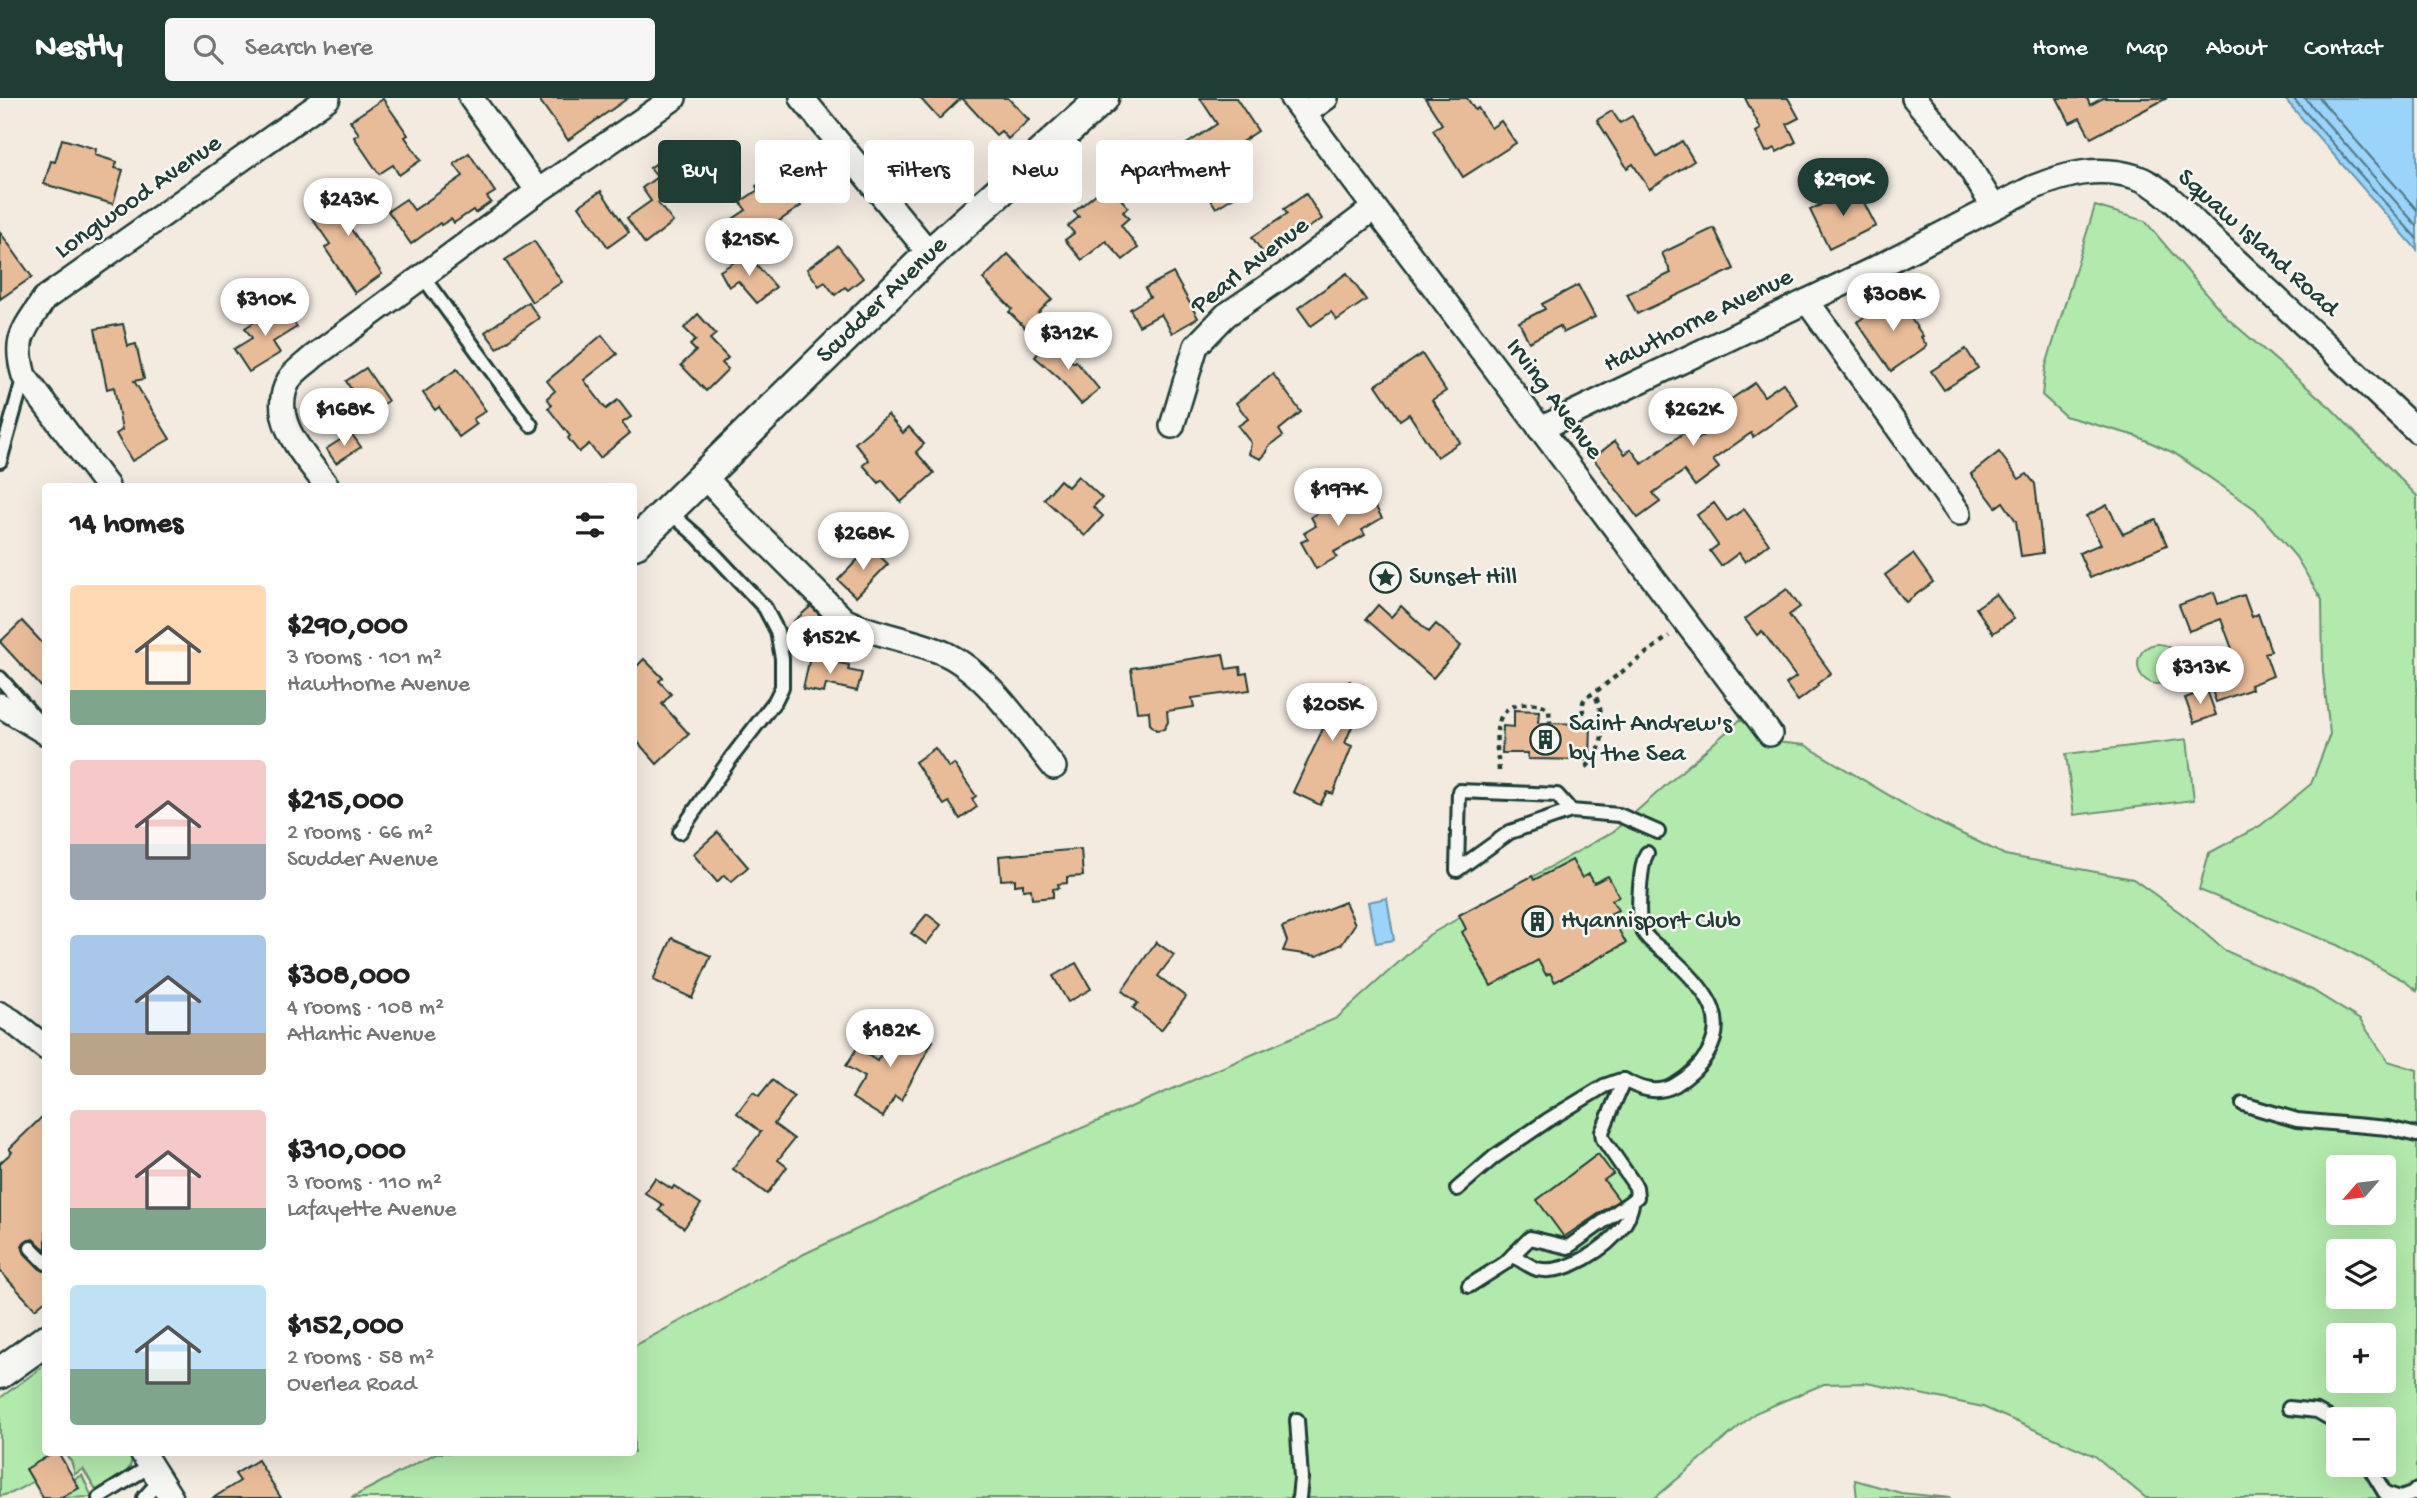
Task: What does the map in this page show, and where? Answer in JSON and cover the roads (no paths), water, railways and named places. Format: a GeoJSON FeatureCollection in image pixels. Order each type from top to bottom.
{"type":"FeatureCollection","features":[{"type":"Feature","properties":{"kind":"street","name":"Longwood Avenue"},"geometry":{"type":"LineString","coordinates":[[24,376],[19,357],[19,338],[44,299],[328,98]]}},
{"type":"Feature","properties":{"kind":"street"},"geometry":{"type":"LineString","coordinates":[[471,98],[538,191]]}},
{"type":"Feature","properties":{"kind":"street"},"geometry":{"type":"LineString","coordinates":[[325,483],[293,439],[283,417],[282,403],[289,379],[313,357],[538,191],[674,98]]}},
{"type":"Feature","properties":{"kind":"street"},"geometry":{"type":"LineString","coordinates":[[802,98],[930,254]]}},
{"type":"Feature","properties":{"kind":"street","name":"Scudder Avenue"},"geometry":{"type":"LineString","coordinates":[[637,541],[930,254],[1103,98]]}},
{"type":"Feature","properties":{"kind":"street"},"geometry":{"type":"LineString","coordinates":[[1298,106],[1326,98]]}},
{"type":"Feature","properties":{"kind":"street"},"geometry":{"type":"LineString","coordinates":[[1914,98],[1962,155],[1993,206]]}},
{"type":"Feature","properties":{"kind":"street","name":"Irving Avenue"},"geometry":{"type":"LineString","coordinates":[[1298,106],[1770,734]]}},
{"type":"Feature","properties":{"kind":"street","name":"Squaw Island Road"},"geometry":{"type":"LineString","coordinates":[[1993,206],[2054,179],[2081,172],[2118,172],[2139,178],[2163,194],[2271,292],[2417,431]]}},
{"type":"Feature","properties":{"kind":"street","name":"Hawthorne Avenue"},"geometry":{"type":"LineString","coordinates":[[1540,429],[1807,301],[1993,206]]}},
{"type":"Feature","properties":{"kind":"street","name":"Pearl Avenue"},"geometry":{"type":"LineString","coordinates":[[1172,426],[1196,346],[1226,315],[1292,270],[1374,208]]}},
{"type":"Feature","properties":{"kind":"street"},"geometry":{"type":"LineString","coordinates":[[1807,301],[1959,513]]}},
{"type":"Feature","properties":{"kind":"street"},"geometry":{"type":"LineString","coordinates":[[24,376],[105,483]]}},
{"type":"Feature","properties":{"kind":"street"},"geometry":{"type":"LineString","coordinates":[[703,475],[844,620],[860,628],[933,649],[970,667],[1054,767]]}},
{"type":"Feature","properties":{"kind":"street"},"geometry":{"type":"LineString","coordinates":[[0,705],[42,729]]}},
{"type":"Feature","properties":{"kind":"street"},"geometry":{"type":"LineString","coordinates":[[0,1014],[42,1045]]}},
{"type":"Feature","properties":{"kind":"street"},"geometry":{"type":"LineString","coordinates":[[0,1373],[42,1343]]}},
{"type":"Feature","properties":{"kind":"lane"},"geometry":{"type":"LineString","coordinates":[[423,277],[531,425]]}},
{"type":"Feature","properties":{"kind":"lane"},"geometry":{"type":"LineString","coordinates":[[0,461],[24,376]]}},
{"type":"Feature","properties":{"kind":"lane"},"geometry":{"type":"LineString","coordinates":[[667,510],[698,537],[757,597],[777,631],[782,657],[782,687],[768,711],[731,758],[680,832]]}},
{"type":"Feature","properties":{"kind":"lane"},"geometry":{"type":"LineString","coordinates":[[0,678],[42,726]]}},
{"type":"Feature","properties":{"kind":"lane"},"geometry":{"type":"LineString","coordinates":[[1571,811],[1557,795],[1459,790],[1457,870],[1510,832],[1571,811],[1619,815],[1658,832]]}},
{"type":"Feature","properties":{"kind":"lane"},"geometry":{"type":"LineString","coordinates":[[1457,1189],[1494,1157],[1604,1086],[1624,1080],[1647,1090],[1672,1087],[1701,1064],[1712,1047],[1716,1031],[1713,1010],[1701,990],[1673,959],[1648,938],[1641,927],[1641,864],[1647,852]]}},
{"type":"Feature","properties":{"kind":"lane"},"geometry":{"type":"LineString","coordinates":[[1469,1286],[1513,1255],[1530,1238],[1568,1247],[1637,1197],[1636,1187],[1603,1139],[1602,1132],[1624,1080]]}},
{"type":"Feature","properties":{"kind":"lane"},"geometry":{"type":"LineString","coordinates":[[2243,1104],[2297,1120],[2388,1128],[2417,1135]]}},
{"type":"Feature","properties":{"kind":"lane"},"geometry":{"type":"LineString","coordinates":[[1513,1255],[1537,1269],[1556,1270],[1581,1261],[1621,1228],[1629,1216],[1633,1200]]}},
{"type":"Feature","properties":{"kind":"lane"},"geometry":{"type":"LineString","coordinates":[[30,1248],[42,1259]]}},
{"type":"Feature","properties":{"kind":"lane"},"geometry":{"type":"LineString","coordinates":[[2289,1408],[2317,1410],[2326,1416]]}},
{"type":"Feature","properties":{"kind":"lane"},"geometry":{"type":"LineString","coordinates":[[1297,1420],[1301,1478],[1299,1498]]}},
{"type":"Feature","properties":{"kind":"lane"},"geometry":{"type":"LineString","coordinates":[[99,1498],[156,1474]]}},
{"type":"Feature","properties":{"kind":"lane"},"geometry":{"type":"LineString","coordinates":[[144,1498],[156,1474]]}},
{"type":"Feature","properties":{"kind":"lane"},"geometry":{"type":"LineString","coordinates":[[2375,1477],[2385,1493],[2400,1498],[2417,1489]]}},
{"type":"Feature","properties":{"kind":"water"},"geometry":{"type":"Polygon","coordinates":[[[2284,98],[2417,98],[2417,250],[2284,98]]]}},
{"type":"Feature","properties":{"kind":"water"},"geometry":{"type":"Polygon","coordinates":[[[1387,898],[1394,940],[1376,943],[1368,902],[1387,898]]]}},
{"type":"Feature","properties":{"kind":"place","name":"Sunset Hill"},"geometry":{"type":"Point","coordinates":[1386,578]}},
{"type":"Feature","properties":{"kind":"place","name":"Saint Andrew's by the Sea"},"geometry":{"type":"Point","coordinates":[1546,740]}},
{"type":"Feature","properties":{"kind":"place","name":"Hyannisport Club"},"geometry":{"type":"Point","coordinates":[1538,922]}}]}
